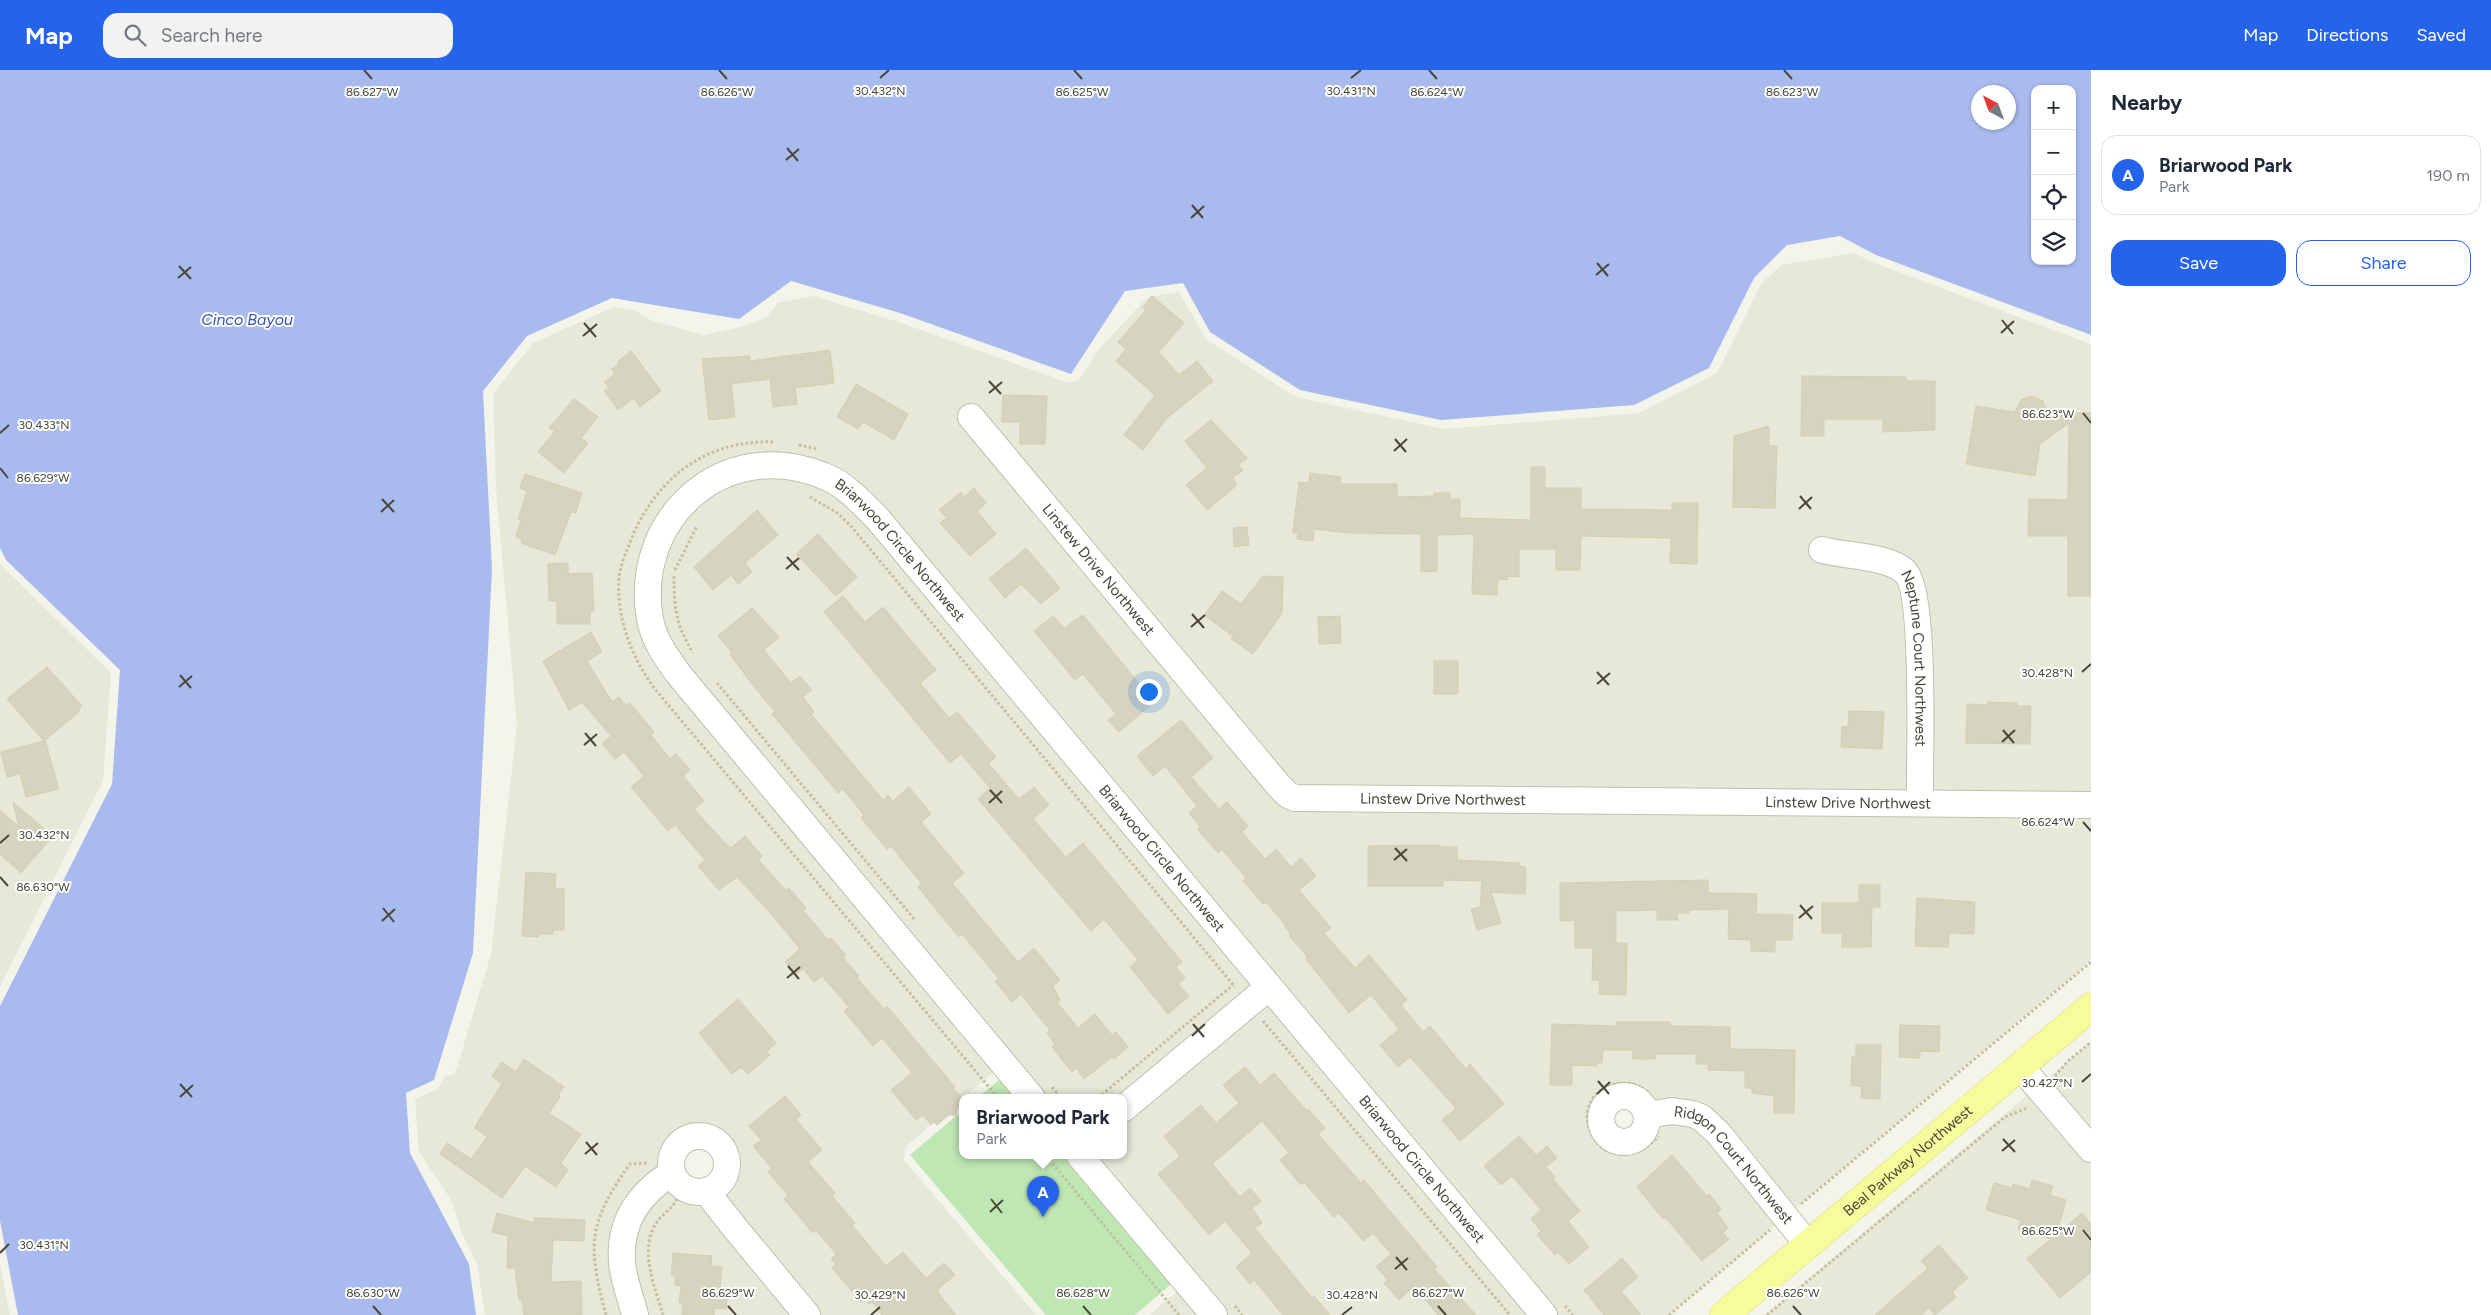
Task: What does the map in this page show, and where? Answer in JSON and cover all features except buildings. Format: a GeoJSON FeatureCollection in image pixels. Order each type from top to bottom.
{"type":"FeatureCollection","features":[{"type":"Feature","properties":{"kind":"main road","name":"Beal Parkway Northwest"},"geometry":{"type":"LineString","coordinates":[[1724,1315],[2091,1007]]}},
{"type":"Feature","properties":{"kind":"street","name":"Linstew Drive Northwest"},"geometry":{"type":"LineString","coordinates":[[971,417],[1288,795],[1304,798],[2091,804]]}},
{"type":"Feature","properties":{"kind":"street","name":"Briarwood Circle Northwest"},"geometry":{"type":"LineString","coordinates":[[1040,1091],[680,676],[663,652],[651,620],[647,591],[653,552],[672,515],[686,499],[718,478],[742,469],[767,465],[791,466],[825,476],[863,503],[878,518],[1270,987],[1552,1307]]}},
{"type":"Feature","properties":{"kind":"street","name":"Neptune Court Northwest"},"geometry":{"type":"LineString","coordinates":[[1822,550],[1889,563],[1904,570],[1912,580],[1919,633],[1920,803]]}},
{"type":"Feature","properties":{"kind":"street"},"geometry":{"type":"LineString","coordinates":[[1127,1105],[1241,994],[1270,987]]}},
{"type":"Feature","properties":{"kind":"street"},"geometry":{"type":"LineString","coordinates":[[2020,1066],[2091,1149]]}},
{"type":"Feature","properties":{"kind":"street","name":"Ridgon Court Northwest"},"geometry":{"type":"LineString","coordinates":[[1654,1114],[1672,1111],[1693,1114],[1702,1118],[1719,1134],[1808,1245]]}},
{"type":"Feature","properties":{"kind":"street"},"geometry":{"type":"LineString","coordinates":[[701,1135],[712,1138],[721,1144],[726,1154],[728,1165],[725,1176],[718,1185],[709,1190],[698,1192],[687,1189],[677,1179],[671,1162],[674,1151],[680,1142],[690,1136],[701,1135]]}},
{"type":"Feature","properties":{"kind":"street"},"geometry":{"type":"LineString","coordinates":[[1083,1159],[1214,1315]]}},
{"type":"Feature","properties":{"kind":"street"},"geometry":{"type":"LineString","coordinates":[[635,1315],[622,1263],[623,1235],[633,1209],[643,1195],[677,1179]]}},
{"type":"Feature","properties":{"kind":"street"},"geometry":{"type":"LineString","coordinates":[[709,1190],[713,1200],[807,1315]]}},
{"type":"Feature","properties":{"kind":"path"},"geometry":{"type":"LineString","coordinates":[[779,443],[756,441],[730,445],[677,473],[656,494],[637,522],[619,576],[619,603],[624,628],[641,669],[654,688],[995,1094]]}},
{"type":"Feature","properties":{"kind":"path"},"geometry":{"type":"LineString","coordinates":[[794,444],[818,450]]}},
{"type":"Feature","properties":{"kind":"path"},"geometry":{"type":"LineString","coordinates":[[804,494],[825,504],[850,526],[1510,1315]]}},
{"type":"Feature","properties":{"kind":"path"},"geometry":{"type":"LineString","coordinates":[[694,654],[680,631],[676,615],[674,574],[683,550],[701,521]]}},
{"type":"Feature","properties":{"kind":"path"},"geometry":{"type":"LineString","coordinates":[[716,682],[918,923]]}},
{"type":"Feature","properties":{"kind":"path"},"geometry":{"type":"LineString","coordinates":[[1669,1315],[1784,1214],[2091,962]]}},
{"type":"Feature","properties":{"kind":"path"},"geometry":{"type":"LineString","coordinates":[[1104,1094],[1241,994]]}},
{"type":"Feature","properties":{"kind":"path"},"geometry":{"type":"LineString","coordinates":[[1767,1315],[2005,1116],[2030,1107],[2068,1061],[2091,1042]]}},
{"type":"Feature","properties":{"kind":"path"},"geometry":{"type":"LineString","coordinates":[[1623,1082],[1636,1084],[1654,1114],[1647,1148],[1622,1156],[1605,1150],[1593,1138],[1588,1129],[1586,1116],[1594,1096],[1604,1088],[1623,1082]]}},
{"type":"Feature","properties":{"kind":"path"},"geometry":{"type":"LineString","coordinates":[[1049,1159],[1179,1315]]}},
{"type":"Feature","properties":{"kind":"path"},"geometry":{"type":"LineString","coordinates":[[663,1315],[651,1272],[648,1253],[651,1235],[657,1221],[673,1207],[677,1179]]}},
{"type":"Feature","properties":{"kind":"path"},"geometry":{"type":"LineString","coordinates":[[1552,1307],[1573,1315]]}},
{"type":"Feature","properties":{"kind":"shaded area"},"geometry":{"type":"Polygon","coordinates":[[[1854,253],[1875,263],[2091,344],[2091,794],[1930,793],[1922,581],[1841,544],[1814,538],[1812,558],[1869,569],[1898,578],[1908,632],[1910,792],[1296,788],[1286,779],[971,403],[957,415],[1271,792],[2091,815],[2091,960],[1792,1211],[1726,1128],[1652,1102],[1640,1091],[1627,1087],[1609,1089],[1598,1098],[1594,1105],[1591,1120],[1596,1136],[1606,1146],[1624,1152],[1643,1147],[1654,1134],[1657,1123],[1697,1126],[1778,1223],[1668,1315],[1556,1315],[829,467],[680,491],[640,620],[996,1070],[968,1094],[959,1094],[959,1101],[905,1147],[904,1160],[1036,1315],[820,1315],[722,1196],[734,1183],[738,1169],[736,1154],[729,1140],[717,1130],[702,1125],[687,1126],[674,1133],[664,1147],[662,1167],[636,1187],[625,1315],[485,1315],[477,1264],[461,1231],[452,1201],[419,1152],[415,1099],[439,1088],[444,1077],[455,1074],[491,954],[517,725],[496,488],[493,394],[533,343],[614,307],[634,310],[650,320],[704,335],[744,326],[767,317],[777,303],[813,296],[899,322],[1069,383],[1079,380],[1098,350],[1148,297],[1179,292],[1206,339],[1296,397],[1443,429],[1639,413],[1717,373],[1761,284],[1781,265],[1854,253]]]}},
{"type":"Feature","properties":{"kind":"shaded area"},"geometry":{"type":"Polygon","coordinates":[[[769,475],[822,485],[857,511],[1255,984],[1124,1094],[1042,1094],[687,670],[665,634],[657,592],[662,557],[694,508],[724,487],[769,475]]]}},
{"type":"Feature","properties":{"kind":"shaded area"},"geometry":{"type":"Polygon","coordinates":[[[0,564],[111,673],[103,781],[0,986],[0,564]]]}},
{"type":"Feature","properties":{"kind":"shaded area"},"geometry":{"type":"Polygon","coordinates":[[[1269,1001],[1532,1315],[1226,1315],[1095,1159],[1127,1159],[1127,1120],[1269,1001]]]}},
{"type":"Feature","properties":{"kind":"shaded area"},"geometry":{"type":"Polygon","coordinates":[[[2091,1042],[2091,1135],[2045,1081],[2091,1042]]]}},
{"type":"Feature","properties":{"kind":"shaded area"},"geometry":{"type":"Polygon","coordinates":[[[2030,1093],[2091,1164],[2091,1315],[1765,1315],[2030,1093]]]}},
{"type":"Feature","properties":{"kind":"shaded area"},"geometry":{"type":"Polygon","coordinates":[[[670,1187],[686,1199],[704,1202],[795,1315],[645,1315],[632,1264],[633,1238],[642,1215],[670,1187]]]}},
{"type":"Feature","properties":{"kind":"shaded area"},"geometry":{"type":"Polygon","coordinates":[[[0,1263],[10,1315],[0,1315],[0,1263]]]}},
{"type":"Feature","properties":{"kind":"shaded area"},"geometry":{"type":"Polygon","coordinates":[[[1180,1289],[1202,1315],[1149,1315],[1180,1289]]]}},
{"type":"Feature","properties":{"kind":"green space"},"geometry":{"type":"Polygon","coordinates":[[[1004,1076],[1020,1094],[982,1094],[1004,1076]]]}},
{"type":"Feature","properties":{"kind":"green space"},"geometry":{"type":"Polygon","coordinates":[[[959,1113],[959,1159],[1074,1159],[1176,1280],[1135,1315],[1046,1315],[910,1155],[959,1113]]]}},
{"type":"Feature","properties":{"kind":"water","name":"Cinco Bayou"},"geometry":{"type":"Polygon","coordinates":[[[0,70],[2091,70],[2091,335],[1876,255],[1840,236],[1787,245],[1754,278],[1709,368],[1634,405],[1441,420],[1300,390],[1210,332],[1183,283],[1125,291],[1071,374],[900,313],[791,281],[739,319],[612,298],[527,336],[483,391],[492,569],[473,953],[434,1080],[406,1093],[410,1153],[469,1264],[476,1315],[18,1315],[0,1221],[0,1006],[112,784],[120,670],[6,560],[0,548],[0,70]]]}},
{"type":"Feature","properties":{"kind":"place","name":"Briarwood Park"},"geometry":{"type":"Point","coordinates":[1043,1217]}}]}
